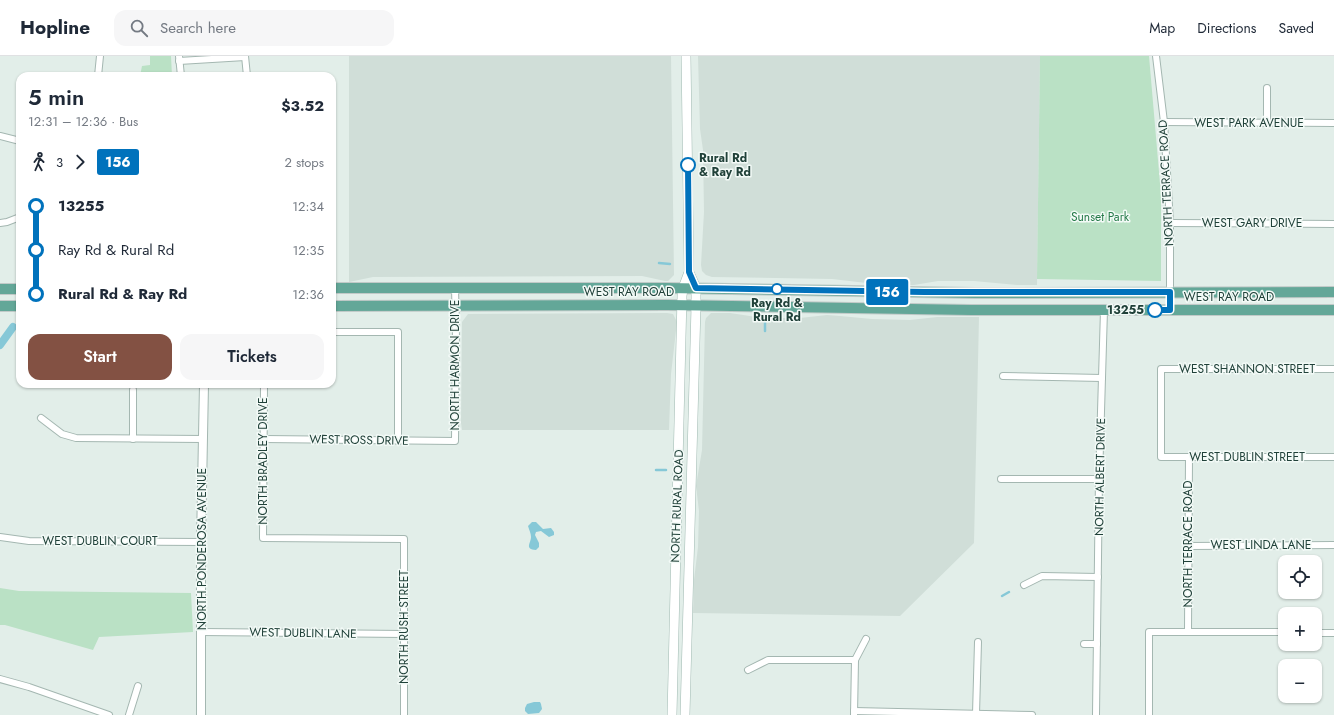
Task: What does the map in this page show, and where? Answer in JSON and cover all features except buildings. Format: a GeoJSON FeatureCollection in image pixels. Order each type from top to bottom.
{"type":"FeatureCollection","features":[{"type":"Feature","properties":{"kind":"main road"},"geometry":{"type":"LineString","coordinates":[[686,56],[689,272],[696,297]]}},
{"type":"Feature","properties":{"kind":"main road","name":"NORTH RURAL ROAD"},"geometry":{"type":"LineString","coordinates":[[672,715],[683,296],[689,272]]}},
{"type":"Feature","properties":{"kind":"main road","name":"WEST RAY ROAD"},"geometry":{"type":"LineString","coordinates":[[336,288],[455,289],[683,296],[924,309],[1334,310]]}},
{"type":"Feature","properties":{"kind":"main road"},"geometry":{"type":"LineString","coordinates":[[0,289],[16,289]]}},
{"type":"Feature","properties":{"kind":"main road"},"geometry":{"type":"LineString","coordinates":[[924,292],[924,309]]}},
{"type":"Feature","properties":{"kind":"main road","name":"WEST RAY ROAD"},"geometry":{"type":"LineString","coordinates":[[336,306],[456,306],[683,296],[696,297],[924,292],[1334,292]]}},
{"type":"Feature","properties":{"kind":"main road","name":"NORTH RURAL ROAD"},"geometry":{"type":"LineString","coordinates":[[685,715],[696,297]]}},
{"type":"Feature","properties":{"kind":"main road"},"geometry":{"type":"LineString","coordinates":[[0,306],[16,306]]}},
{"type":"Feature","properties":{"kind":"street"},"geometry":{"type":"LineString","coordinates":[[98,72],[100,56]]}},
{"type":"Feature","properties":{"kind":"street"},"geometry":{"type":"LineString","coordinates":[[181,72],[179,59],[245,56],[247,72]]}},
{"type":"Feature","properties":{"kind":"street","name":"NORTH TERRACE ROAD"},"geometry":{"type":"LineString","coordinates":[[1156,56],[1164,122],[1170,223],[1170,310]]}},
{"type":"Feature","properties":{"kind":"street"},"geometry":{"type":"LineString","coordinates":[[1268,88],[1268,122]]}},
{"type":"Feature","properties":{"kind":"street","name":"WEST PARK AVENUE"},"geometry":{"type":"LineString","coordinates":[[1164,122],[1334,123]]}},
{"type":"Feature","properties":{"kind":"street"},"geometry":{"type":"LineString","coordinates":[[0,136],[16,140]]}},
{"type":"Feature","properties":{"kind":"street"},"geometry":{"type":"LineString","coordinates":[[0,223],[16,219]]}},
{"type":"Feature","properties":{"kind":"street","name":"WEST GARY DRIVE"},"geometry":{"type":"LineString","coordinates":[[1170,223],[1334,224]]}},
{"type":"Feature","properties":{"kind":"street","name":"NORTH HARMON DRIVE"},"geometry":{"type":"LineString","coordinates":[[455,289],[455,441]]}},
{"type":"Feature","properties":{"kind":"street","name":"NORTH ALBERT DRIVE"},"geometry":{"type":"LineString","coordinates":[[1096,715],[1099,479],[1104,310]]}},
{"type":"Feature","properties":{"kind":"street"},"geometry":{"type":"LineString","coordinates":[[336,332],[398,332],[398,441]]}},
{"type":"Feature","properties":{"kind":"street","name":"WEST SHANNON STREET"},"geometry":{"type":"LineString","coordinates":[[1161,456],[1161,369],[1334,369]]}},
{"type":"Feature","properties":{"kind":"street"},"geometry":{"type":"LineString","coordinates":[[1003,376],[1102,378]]}},
{"type":"Feature","properties":{"kind":"street","name":"NORTH PONDEROSA AVENUE"},"geometry":{"type":"LineString","coordinates":[[201,715],[201,542],[204,388]]}},
{"type":"Feature","properties":{"kind":"street","name":"NORTH BRADLEY DRIVE"},"geometry":{"type":"LineString","coordinates":[[264,388],[263,538],[404,539]]}},
{"type":"Feature","properties":{"kind":"street"},"geometry":{"type":"LineString","coordinates":[[133,390],[133,438]]}},
{"type":"Feature","properties":{"kind":"street"},"geometry":{"type":"LineString","coordinates":[[42,418],[62,434],[76,438],[203,439]]}},
{"type":"Feature","properties":{"kind":"street","name":"WEST ROSS DRIVE"},"geometry":{"type":"LineString","coordinates":[[264,439],[455,441]]}},
{"type":"Feature","properties":{"kind":"street","name":"WEST DUBLIN STREET"},"geometry":{"type":"LineString","coordinates":[[1161,456],[1334,457]]}},
{"type":"Feature","properties":{"kind":"street","name":"NORTH TERRACE ROAD"},"geometry":{"type":"LineString","coordinates":[[1188,632],[1189,456]]}},
{"type":"Feature","properties":{"kind":"street"},"geometry":{"type":"LineString","coordinates":[[1001,479],[1099,479]]}},
{"type":"Feature","properties":{"kind":"street","name":"WEST DUBLIN COURT"},"geometry":{"type":"LineString","coordinates":[[0,537],[30,541],[201,542]]}},
{"type":"Feature","properties":{"kind":"street","name":"NORTH RUSH STREET"},"geometry":{"type":"LineString","coordinates":[[404,539],[404,715]]}},
{"type":"Feature","properties":{"kind":"street","name":"WEST LINDA LANE"},"geometry":{"type":"LineString","coordinates":[[1188,546],[1334,545]]}},
{"type":"Feature","properties":{"kind":"street"},"geometry":{"type":"LineString","coordinates":[[1024,585],[1042,576],[1098,577]]}},
{"type":"Feature","properties":{"kind":"street","name":"WEST DUBLIN LANE"},"geometry":{"type":"LineString","coordinates":[[201,632],[404,634]]}},
{"type":"Feature","properties":{"kind":"street"},"geometry":{"type":"LineString","coordinates":[[1149,715],[1149,632],[1278,632]]}},
{"type":"Feature","properties":{"kind":"street"},"geometry":{"type":"LineString","coordinates":[[1322,632],[1334,633]]}},
{"type":"Feature","properties":{"kind":"street"},"geometry":{"type":"LineString","coordinates":[[866,639],[855,660],[854,713],[1032,715]]}},
{"type":"Feature","properties":{"kind":"street"},"geometry":{"type":"LineString","coordinates":[[976,714],[978,642]]}},
{"type":"Feature","properties":{"kind":"street"},"geometry":{"type":"LineString","coordinates":[[1084,644],[1097,644]]}},
{"type":"Feature","properties":{"kind":"street"},"geometry":{"type":"LineString","coordinates":[[748,670],[768,660],[855,660]]}},
{"type":"Feature","properties":{"kind":"street"},"geometry":{"type":"LineString","coordinates":[[0,678],[109,715]]}},
{"type":"Feature","properties":{"kind":"street"},"geometry":{"type":"LineString","coordinates":[[129,715],[138,686]]}},
{"type":"Feature","properties":{"kind":"shaded area"},"geometry":{"type":"Polygon","coordinates":[[[349,56],[671,56],[674,275],[668,281],[642,276],[373,277],[349,282],[349,56]]]}},
{"type":"Feature","properties":{"kind":"shaded area"},"geometry":{"type":"Polygon","coordinates":[[[698,56],[1040,56],[1037,285],[1017,285],[974,281],[938,281],[914,285],[884,285],[832,279],[712,277],[706,275],[702,271],[701,265],[704,212],[703,150],[700,129],[698,56]]]}},
{"type":"Feature","properties":{"kind":"shaded area"},"geometry":{"type":"Polygon","coordinates":[[[711,313],[730,313],[763,318],[800,318],[827,315],[872,319],[910,320],[937,317],[979,317],[974,543],[900,616],[693,613],[699,511],[696,486],[702,450],[705,322],[706,318],[711,313]]]}},
{"type":"Feature","properties":{"kind":"shaded area"},"geometry":{"type":"Polygon","coordinates":[[[468,314],[673,314],[677,322],[671,374],[669,430],[462,430],[462,322],[468,314]]]}},
{"type":"Feature","properties":{"kind":"green space"},"geometry":{"type":"Polygon","coordinates":[[[150,56],[171,56],[172,72],[141,72],[142,66],[150,65],[150,56]]]}},
{"type":"Feature","properties":{"kind":"green space","name":"Sunset Park"},"geometry":{"type":"Polygon","coordinates":[[[1040,56],[1149,56],[1161,195],[1161,281],[1037,279],[1040,56]]]}},
{"type":"Feature","properties":{"kind":"green space"},"geometry":{"type":"Polygon","coordinates":[[[0,588],[19,591],[191,593],[193,632],[99,637],[93,650],[5,625],[0,625],[0,588]]]}},
{"type":"Feature","properties":{"kind":"water"},"geometry":{"type":"Polygon","coordinates":[[[532,522],[536,522],[543,529],[551,528],[554,532],[554,535],[549,537],[541,531],[536,532],[535,535],[539,543],[539,547],[536,550],[529,547],[531,537],[528,526],[532,522]]]}},
{"type":"Feature","properties":{"kind":"water"},"geometry":{"type":"Polygon","coordinates":[[[540,702],[542,709],[539,713],[528,714],[525,711],[527,704],[540,702]]]}},
{"type":"Feature","properties":{"kind":"waterway"},"geometry":{"type":"LineString","coordinates":[[659,263],[670,264]]}},
{"type":"Feature","properties":{"kind":"waterway"},"geometry":{"type":"LineString","coordinates":[[765,321],[765,331]]}},
{"type":"Feature","properties":{"kind":"waterway"},"geometry":{"type":"LineString","coordinates":[[0,345],[13,327]]}},
{"type":"Feature","properties":{"kind":"waterway"},"geometry":{"type":"LineString","coordinates":[[656,470],[666,470]]}},
{"type":"Feature","properties":{"kind":"waterway"},"geometry":{"type":"LineString","coordinates":[[1002,596],[1009,592]]}},
{"type":"Feature","properties":{"kind":"bus line","name":"156"},"geometry":{"type":"LineString","coordinates":[[688,165],[689,272],[696,288],[924,292],[1170,292],[1170,310],[1155,310]]}},
{"type":"Feature","properties":{"kind":"place","name":"Rural Rd & Ray Rd"},"geometry":{"type":"Point","coordinates":[688,165]}},
{"type":"Feature","properties":{"kind":"place","name":"Ray Rd & Rural Rd"},"geometry":{"type":"Point","coordinates":[777,289]}},
{"type":"Feature","properties":{"kind":"place","name":"13255"},"geometry":{"type":"Point","coordinates":[1155,310]}}]}
